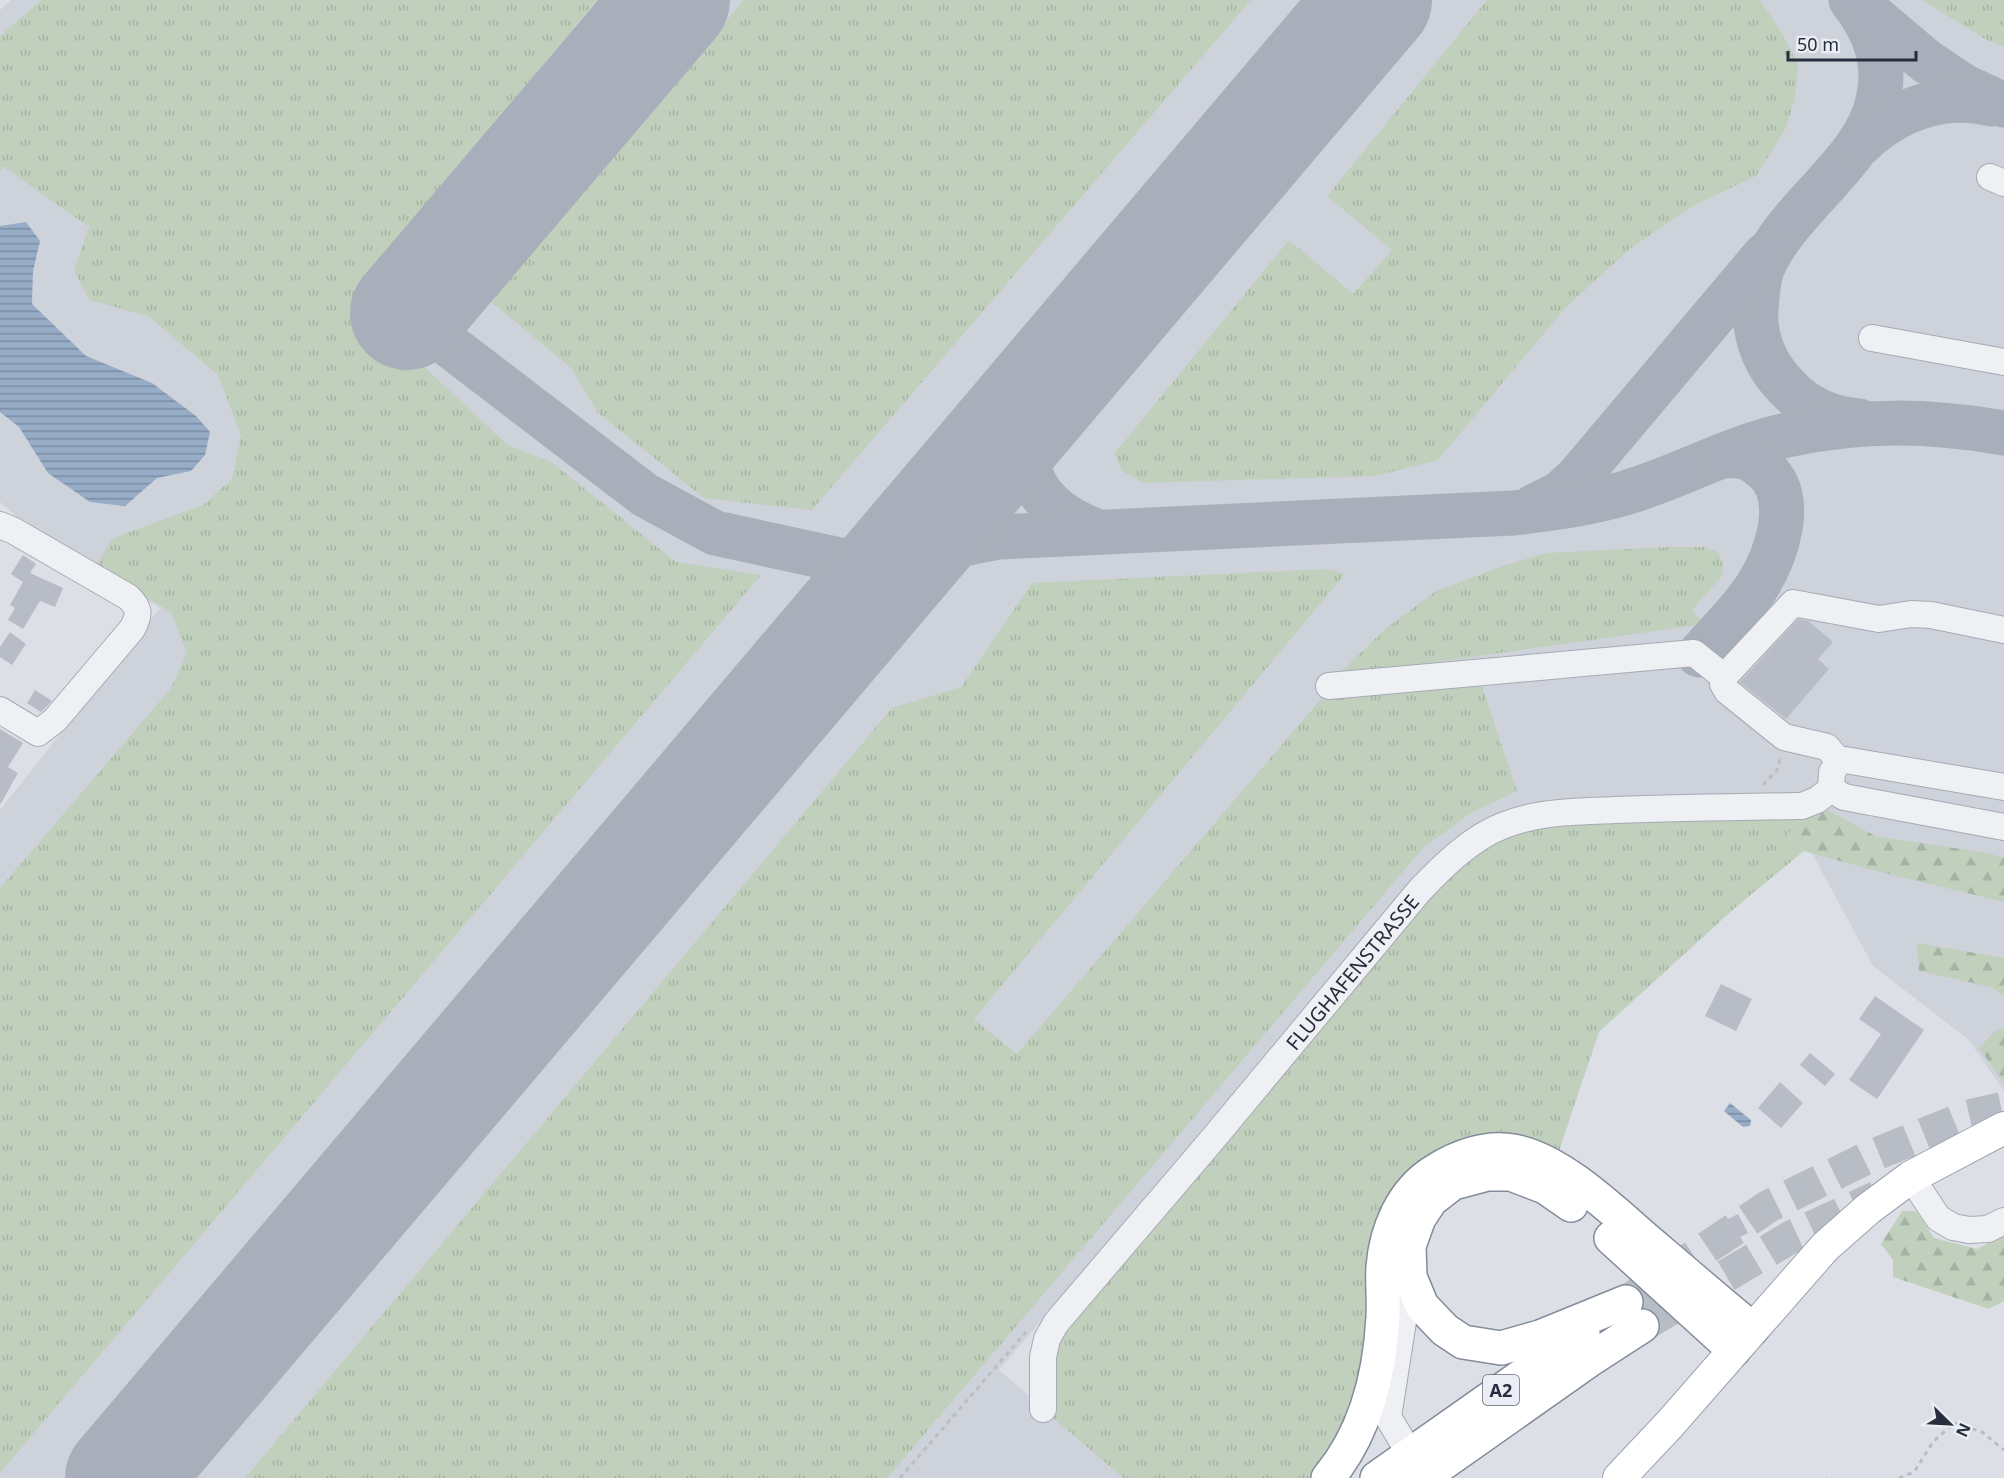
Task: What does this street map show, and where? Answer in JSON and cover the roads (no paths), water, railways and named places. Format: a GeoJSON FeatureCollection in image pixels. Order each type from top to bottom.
{"type":"FeatureCollection","features":[{"type":"Feature","properties":{"kind":"highway"},"geometry":{"type":"LineString","coordinates":[[1328,1478],[1354,1436],[1372,1394],[1383,1317],[1383,1266],[1389,1236],[1399,1209],[1412,1190],[1429,1175],[1453,1160],[1484,1151],[1512,1150],[1538,1159],[1596,1196],[1743,1339]]}},
{"type":"Feature","properties":{"kind":"highway"},"geometry":{"type":"LineString","coordinates":[[1410,1277],[1408,1246],[1419,1218],[1431,1200],[1453,1183],[1487,1174],[1511,1174],[1545,1187],[1584,1214],[1743,1339]]}},
{"type":"Feature","properties":{"kind":"highway","name":"A2"},"geometry":{"type":"LineString","coordinates":[[1377,1478],[1416,1466],[1553,1355],[1634,1314],[1501,1348],[1463,1342],[1445,1330],[1422,1306],[1410,1277]]}},
{"type":"Feature","properties":{"kind":"main road"},"geometry":{"type":"LineString","coordinates":[[1619,1478],[1825,1247],[1868,1209],[1911,1177],[2004,1128]]}},
{"type":"Feature","properties":{"kind":"street"},"geometry":{"type":"LineString","coordinates":[[1872,338],[2004,362]]}},
{"type":"Feature","properties":{"kind":"street"},"geometry":{"type":"LineString","coordinates":[[0,525],[128,597],[135,604],[138,618],[55,720],[38,733],[0,710]]}},
{"type":"Feature","properties":{"kind":"street"},"geometry":{"type":"LineString","coordinates":[[1839,761],[1827,747],[1784,737],[1727,691],[1723,684],[1724,677],[1793,603],[1879,619],[1911,614],[1931,615],[2004,630]]}},
{"type":"Feature","properties":{"kind":"street"},"geometry":{"type":"LineString","coordinates":[[1329,686],[1694,653],[1724,677]]}},
{"type":"Feature","properties":{"kind":"street"},"geometry":{"type":"LineString","coordinates":[[1839,761],[1854,760],[2004,787]]}},
{"type":"Feature","properties":{"kind":"street"},"geometry":{"type":"LineString","coordinates":[[1839,761],[1832,772],[1830,782],[1831,789],[1844,797],[2004,827]]}},
{"type":"Feature","properties":{"kind":"street","name":"FLUGHAFENSTRASSE"},"geometry":{"type":"LineString","coordinates":[[1043,1408],[1043,1357],[1047,1339],[1056,1323],[1420,890],[1451,859],[1501,826],[1539,814],[1669,808],[1802,806],[1817,800],[1831,789]]}},
{"type":"Feature","properties":{"kind":"street"},"geometry":{"type":"LineString","coordinates":[[1911,1177],[1938,1218],[1953,1227],[1969,1230],[1988,1229],[2004,1221]]}},
{"type":"Feature","properties":{"kind":"street"},"geometry":{"type":"LineString","coordinates":[[1410,1277],[1388,1417],[1416,1466]]}},
{"type":"Feature","properties":{"kind":"water"},"geometry":{"type":"Polygon","coordinates":[[[26,222],[40,241],[33,271],[32,304],[86,356],[152,383],[196,416],[210,432],[205,455],[191,471],[157,478],[125,506],[90,502],[48,473],[19,427],[0,412],[0,226],[26,222]]]}},
{"type":"Feature","properties":{"kind":"water"},"geometry":{"type":"Polygon","coordinates":[[[1730,1103],[1751,1120],[1750,1126],[1743,1127],[1724,1111],[1730,1103]]]}},
{"type":"Feature","properties":{"kind":"tunnel"},"geometry":{"type":"LineString","coordinates":[[1626,1302],[1769,1206],[1871,1156],[1969,1116],[2004,1108]]}},
{"type":"Feature","properties":{"kind":"tunnel"},"geometry":{"type":"LineString","coordinates":[[1642,1326],[1791,1237],[1877,1197]]}}]}
